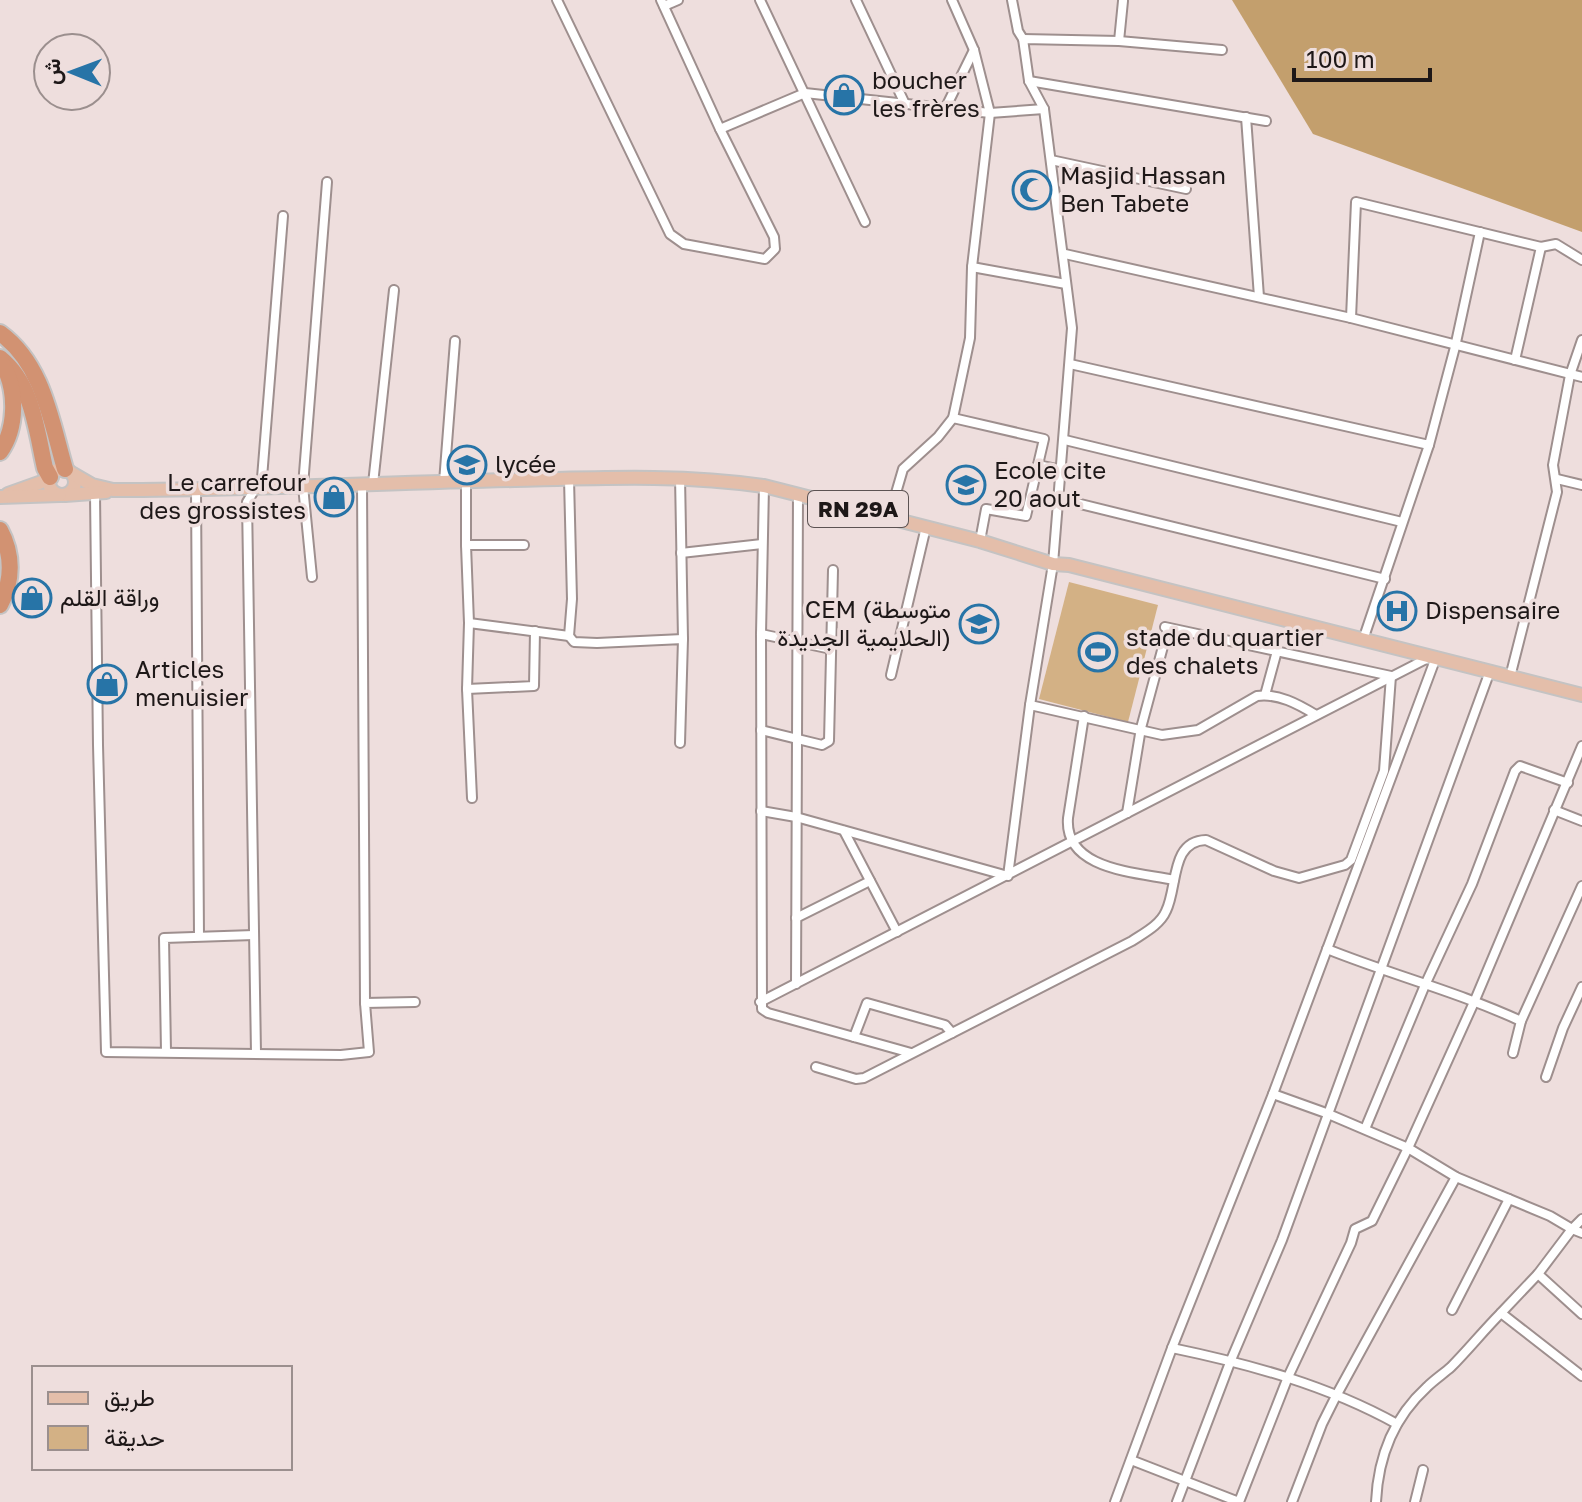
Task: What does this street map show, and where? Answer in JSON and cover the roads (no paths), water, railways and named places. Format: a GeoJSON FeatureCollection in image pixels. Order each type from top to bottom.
{"type":"FeatureCollection","features":[{"type":"Feature","properties":{"kind":"highway"},"geometry":{"type":"LineString","coordinates":[[0,333],[25,356],[47,405],[59,475]]}},
{"type":"Feature","properties":{"kind":"highway"},"geometry":{"type":"LineString","coordinates":[[0,359],[20,379],[27,394],[45,468],[59,475]]}},
{"type":"Feature","properties":{"kind":"highway"},"geometry":{"type":"LineString","coordinates":[[0,359],[8,374],[12,395],[7,442],[0,452]]}},
{"type":"Feature","properties":{"kind":"highway"},"geometry":{"type":"LineString","coordinates":[[0,530],[10,562],[10,575],[0,605]]}},
{"type":"Feature","properties":{"kind":"main road"},"geometry":{"type":"LineString","coordinates":[[0,497],[59,475],[113,490]]}},
{"type":"Feature","properties":{"kind":"main road"},"geometry":{"type":"LineString","coordinates":[[59,475],[52,490],[62,495]]}},
{"type":"Feature","properties":{"kind":"main road"},"geometry":{"type":"LineString","coordinates":[[59,475],[74,487],[62,495]]}},
{"type":"Feature","properties":{"kind":"main road","name":"RN 29A"},"geometry":{"type":"LineString","coordinates":[[113,490],[680,477],[764,486],[980,541],[1053,564],[1069,565],[1582,695]]}},
{"type":"Feature","properties":{"kind":"main road"},"geometry":{"type":"LineString","coordinates":[[0,497],[95,494],[113,490]]}},
{"type":"Feature","properties":{"kind":"street"},"geometry":{"type":"LineString","coordinates":[[557,0],[670,234],[684,244],[765,259],[775,249],[774,237],[720,129],[663,3],[678,0]]}},
{"type":"Feature","properties":{"kind":"street"},"geometry":{"type":"LineString","coordinates":[[760,0],[865,222]]}},
{"type":"Feature","properties":{"kind":"street"},"geometry":{"type":"LineString","coordinates":[[856,0],[905,104]]}},
{"type":"Feature","properties":{"kind":"street"},"geometry":{"type":"LineString","coordinates":[[889,517],[903,469],[938,437],[953,418],[970,338],[972,267],[990,113],[974,50],[952,0]]}},
{"type":"Feature","properties":{"kind":"street"},"geometry":{"type":"LineString","coordinates":[[1008,876],[1030,705],[1053,564],[1072,328],[1065,254],[1044,109],[1029,81],[1023,39],[1018,31],[1012,0]]}},
{"type":"Feature","properties":{"kind":"street"},"geometry":{"type":"LineString","coordinates":[[1119,41],[1123,1]]}},
{"type":"Feature","properties":{"kind":"street"},"geometry":{"type":"LineString","coordinates":[[1023,39],[1119,41],[1222,50]]}},
{"type":"Feature","properties":{"kind":"street"},"geometry":{"type":"LineString","coordinates":[[945,109],[974,50]]}},
{"type":"Feature","properties":{"kind":"street"},"geometry":{"type":"LineString","coordinates":[[1029,81],[1266,121]]}},
{"type":"Feature","properties":{"kind":"street"},"geometry":{"type":"LineString","coordinates":[[720,129],[805,93],[990,113],[1044,109]]}},
{"type":"Feature","properties":{"kind":"street"},"geometry":{"type":"LineString","coordinates":[[1246,117],[1259,297]]}},
{"type":"Feature","properties":{"kind":"street"},"geometry":{"type":"LineString","coordinates":[[1051,160],[1186,189]]}},
{"type":"Feature","properties":{"kind":"street"},"geometry":{"type":"LineString","coordinates":[[312,577],[303,486],[327,182]]}},
{"type":"Feature","properties":{"kind":"street"},"geometry":{"type":"LineString","coordinates":[[1351,318],[1356,202],[1541,247],[1556,244],[1582,260]]}},
{"type":"Feature","properties":{"kind":"street"},"geometry":{"type":"LineString","coordinates":[[256,1053],[247,502],[262,478],[283,216]]}},
{"type":"Feature","properties":{"kind":"street"},"geometry":{"type":"LineString","coordinates":[[1363,640],[1429,445],[1455,347],[1480,232]]}},
{"type":"Feature","properties":{"kind":"street"},"geometry":{"type":"LineString","coordinates":[[1515,360],[1541,247]]}},
{"type":"Feature","properties":{"kind":"street"},"geometry":{"type":"LineString","coordinates":[[1065,254],[1351,318],[1582,377]]}},
{"type":"Feature","properties":{"kind":"street"},"geometry":{"type":"LineString","coordinates":[[972,267],[1066,284]]}},
{"type":"Feature","properties":{"kind":"street"},"geometry":{"type":"LineString","coordinates":[[95,494],[106,1052],[341,1055],[369,1052],[365,1003],[368,484],[394,290]]}},
{"type":"Feature","properties":{"kind":"street"},"geometry":{"type":"LineString","coordinates":[[1510,677],[1557,492],[1553,465],[1570,375],[1582,340]]}},
{"type":"Feature","properties":{"kind":"street"},"geometry":{"type":"LineString","coordinates":[[444,482],[455,341]]}},
{"type":"Feature","properties":{"kind":"street"},"geometry":{"type":"LineString","coordinates":[[1070,364],[1429,445]]}},
{"type":"Feature","properties":{"kind":"street"},"geometry":{"type":"LineString","coordinates":[[953,418],[1044,439],[1026,516],[986,509],[980,541]]}},
{"type":"Feature","properties":{"kind":"street"},"geometry":{"type":"LineString","coordinates":[[1065,440],[1402,522]]}},
{"type":"Feature","properties":{"kind":"street"},"geometry":{"type":"LineString","coordinates":[[1038,465],[1062,470]]}},
{"type":"Feature","properties":{"kind":"street"},"geometry":{"type":"LineString","coordinates":[[680,477],[683,639],[680,743]]}},
{"type":"Feature","properties":{"kind":"street"},"geometry":{"type":"LineString","coordinates":[[569,479],[572,599],[569,636]]}},
{"type":"Feature","properties":{"kind":"street"},"geometry":{"type":"LineString","coordinates":[[1557,479],[1582,485]]}},
{"type":"Feature","properties":{"kind":"street"},"geometry":{"type":"LineString","coordinates":[[466,481],[467,689],[472,798]]}},
{"type":"Feature","properties":{"kind":"street"},"geometry":{"type":"LineString","coordinates":[[764,486],[760,1002],[762,1009],[768,1013],[912,1053]]}},
{"type":"Feature","properties":{"kind":"street"},"geometry":{"type":"LineString","coordinates":[[196,490],[199,936]]}},
{"type":"Feature","properties":{"kind":"street"},"geometry":{"type":"LineString","coordinates":[[796,984],[798,494]]}},
{"type":"Feature","properties":{"kind":"street"},"geometry":{"type":"LineString","coordinates":[[1060,499],[1385,579]]}},
{"type":"Feature","properties":{"kind":"street"},"geometry":{"type":"LineString","coordinates":[[891,675],[926,527]]}},
{"type":"Feature","properties":{"kind":"street"},"geometry":{"type":"LineString","coordinates":[[681,553],[762,544]]}},
{"type":"Feature","properties":{"kind":"street"},"geometry":{"type":"LineString","coordinates":[[466,545],[524,545]]}},
{"type":"Feature","properties":{"kind":"street"},"geometry":{"type":"LineString","coordinates":[[761,730],[822,745],[829,741],[833,570]]}},
{"type":"Feature","properties":{"kind":"street"},"geometry":{"type":"LineString","coordinates":[[469,623],[569,636],[574,642],[683,639]]}},
{"type":"Feature","properties":{"kind":"street"},"geometry":{"type":"LineString","coordinates":[[1127,813],[1141,728],[1166,627],[1391,676]]}},
{"type":"Feature","properties":{"kind":"street"},"geometry":{"type":"LineString","coordinates":[[467,689],[534,686],[535,631]]}},
{"type":"Feature","properties":{"kind":"street"},"geometry":{"type":"LineString","coordinates":[[761,634],[831,649]]}},
{"type":"Feature","properties":{"kind":"street"},"geometry":{"type":"LineString","coordinates":[[1265,695],[1277,651]]}},
{"type":"Feature","properties":{"kind":"street"},"geometry":{"type":"LineString","coordinates":[[760,1002],[1391,676],[1432,659]]}},
{"type":"Feature","properties":{"kind":"street"},"geometry":{"type":"LineString","coordinates":[[1115,1502],[1172,1348],[1273,1094],[1432,659]]}},
{"type":"Feature","properties":{"kind":"street"},"geometry":{"type":"LineString","coordinates":[[1177,1502],[1231,1360],[1282,1240],[1490,671]]}},
{"type":"Feature","properties":{"kind":"street"},"geometry":{"type":"LineString","coordinates":[[816,1067],[856,1079],[864,1078],[1132,941],[1153,926],[1166,911],[1182,852],[1198,840],[1206,840],[1274,871],[1299,878],[1345,865],[1351,860],[1381,783],[1391,676]]}},
{"type":"Feature","properties":{"kind":"street"},"geometry":{"type":"LineString","coordinates":[[1030,705],[1162,735],[1198,730],[1257,696],[1289,700],[1316,715]]}},
{"type":"Feature","properties":{"kind":"street"},"geometry":{"type":"LineString","coordinates":[[1084,716],[1068,818],[1071,842],[1085,857],[1099,864],[1174,880]]}},
{"type":"Feature","properties":{"kind":"street"},"geometry":{"type":"LineString","coordinates":[[1131,1460],[1239,1502],[1288,1377],[1355,1229],[1372,1221],[1408,1148],[1475,1000],[1582,746]]}},
{"type":"Feature","properties":{"kind":"street"},"geometry":{"type":"LineString","coordinates":[[1365,1129],[1425,985],[1472,884],[1515,771],[1520,766],[1568,783]]}},
{"type":"Feature","properties":{"kind":"street"},"geometry":{"type":"LineString","coordinates":[[1554,810],[1582,821]]}},
{"type":"Feature","properties":{"kind":"street"},"geometry":{"type":"LineString","coordinates":[[761,811],[796,817],[1008,876]]}},
{"type":"Feature","properties":{"kind":"street"},"geometry":{"type":"LineString","coordinates":[[844,831],[897,932]]}},
{"type":"Feature","properties":{"kind":"street"},"geometry":{"type":"LineString","coordinates":[[796,918],[870,881]]}},
{"type":"Feature","properties":{"kind":"street"},"geometry":{"type":"LineString","coordinates":[[1513,1053],[1521,1021],[1582,886]]}},
{"type":"Feature","properties":{"kind":"street"},"geometry":{"type":"LineString","coordinates":[[166,1051],[164,938],[254,935]]}},
{"type":"Feature","properties":{"kind":"street"},"geometry":{"type":"LineString","coordinates":[[1327,949],[1379,970],[1475,1000],[1521,1021]]}},
{"type":"Feature","properties":{"kind":"street"},"geometry":{"type":"LineString","coordinates":[[1546,1077],[1563,1028],[1582,987]]}},
{"type":"Feature","properties":{"kind":"street"},"geometry":{"type":"LineString","coordinates":[[365,1003],[415,1002]]}},
{"type":"Feature","properties":{"kind":"street"},"geometry":{"type":"LineString","coordinates":[[854,1037],[867,1003],[945,1025],[952,1033]]}},
{"type":"Feature","properties":{"kind":"street"},"geometry":{"type":"LineString","coordinates":[[1273,1094],[1408,1148],[1456,1177],[1550,1216],[1582,1233]]}},
{"type":"Feature","properties":{"kind":"street"},"geometry":{"type":"LineString","coordinates":[[1292,1502],[1336,1396],[1456,1177]]}},
{"type":"Feature","properties":{"kind":"street"},"geometry":{"type":"LineString","coordinates":[[1452,1310],[1509,1199]]}},
{"type":"Feature","properties":{"kind":"street"},"geometry":{"type":"LineString","coordinates":[[1376,1502],[1377,1476],[1383,1452],[1397,1424],[1425,1388],[1452,1366],[1538,1274],[1582,1219]]}},
{"type":"Feature","properties":{"kind":"street"},"geometry":{"type":"LineString","coordinates":[[1538,1274],[1582,1314]]}},
{"type":"Feature","properties":{"kind":"street"},"geometry":{"type":"LineString","coordinates":[[1501,1313],[1582,1376]]}},
{"type":"Feature","properties":{"kind":"street"},"geometry":{"type":"LineString","coordinates":[[1172,1348],[1231,1360],[1288,1377],[1362,1404],[1397,1424]]}},
{"type":"Feature","properties":{"kind":"street"},"geometry":{"type":"LineString","coordinates":[[1415,1502],[1423,1470]]}},
{"type":"Feature","properties":{"kind":"place","name":"boucher les frères"},"geometry":{"type":"Point","coordinates":[844,95]}},
{"type":"Feature","properties":{"kind":"place","name":"Masjid Hassan Ben Tabete"},"geometry":{"type":"Point","coordinates":[1032,190]}},
{"type":"Feature","properties":{"kind":"place","name":"lycée"},"geometry":{"type":"Point","coordinates":[467,465]}},
{"type":"Feature","properties":{"kind":"place","name":"Ecole cite 20 aout"},"geometry":{"type":"Point","coordinates":[966,485]}},
{"type":"Feature","properties":{"kind":"place","name":"Le carrefour des grossistes"},"geometry":{"type":"Point","coordinates":[334,497]}},
{"type":"Feature","properties":{"kind":"place","name":"وراقة القلم"},"geometry":{"type":"Point","coordinates":[32,598]}},
{"type":"Feature","properties":{"kind":"place","name":"Dispensaire"},"geometry":{"type":"Point","coordinates":[1397,611]}},
{"type":"Feature","properties":{"kind":"place","name":"CEM (متوسطة الحلايمية الجديدة)"},"geometry":{"type":"Point","coordinates":[979,624]}},
{"type":"Feature","properties":{"kind":"place","name":"stade du quartier des chalets"},"geometry":{"type":"Point","coordinates":[1098,652]}},
{"type":"Feature","properties":{"kind":"place","name":"Articles menuisier"},"geometry":{"type":"Point","coordinates":[107,684]}}]}
